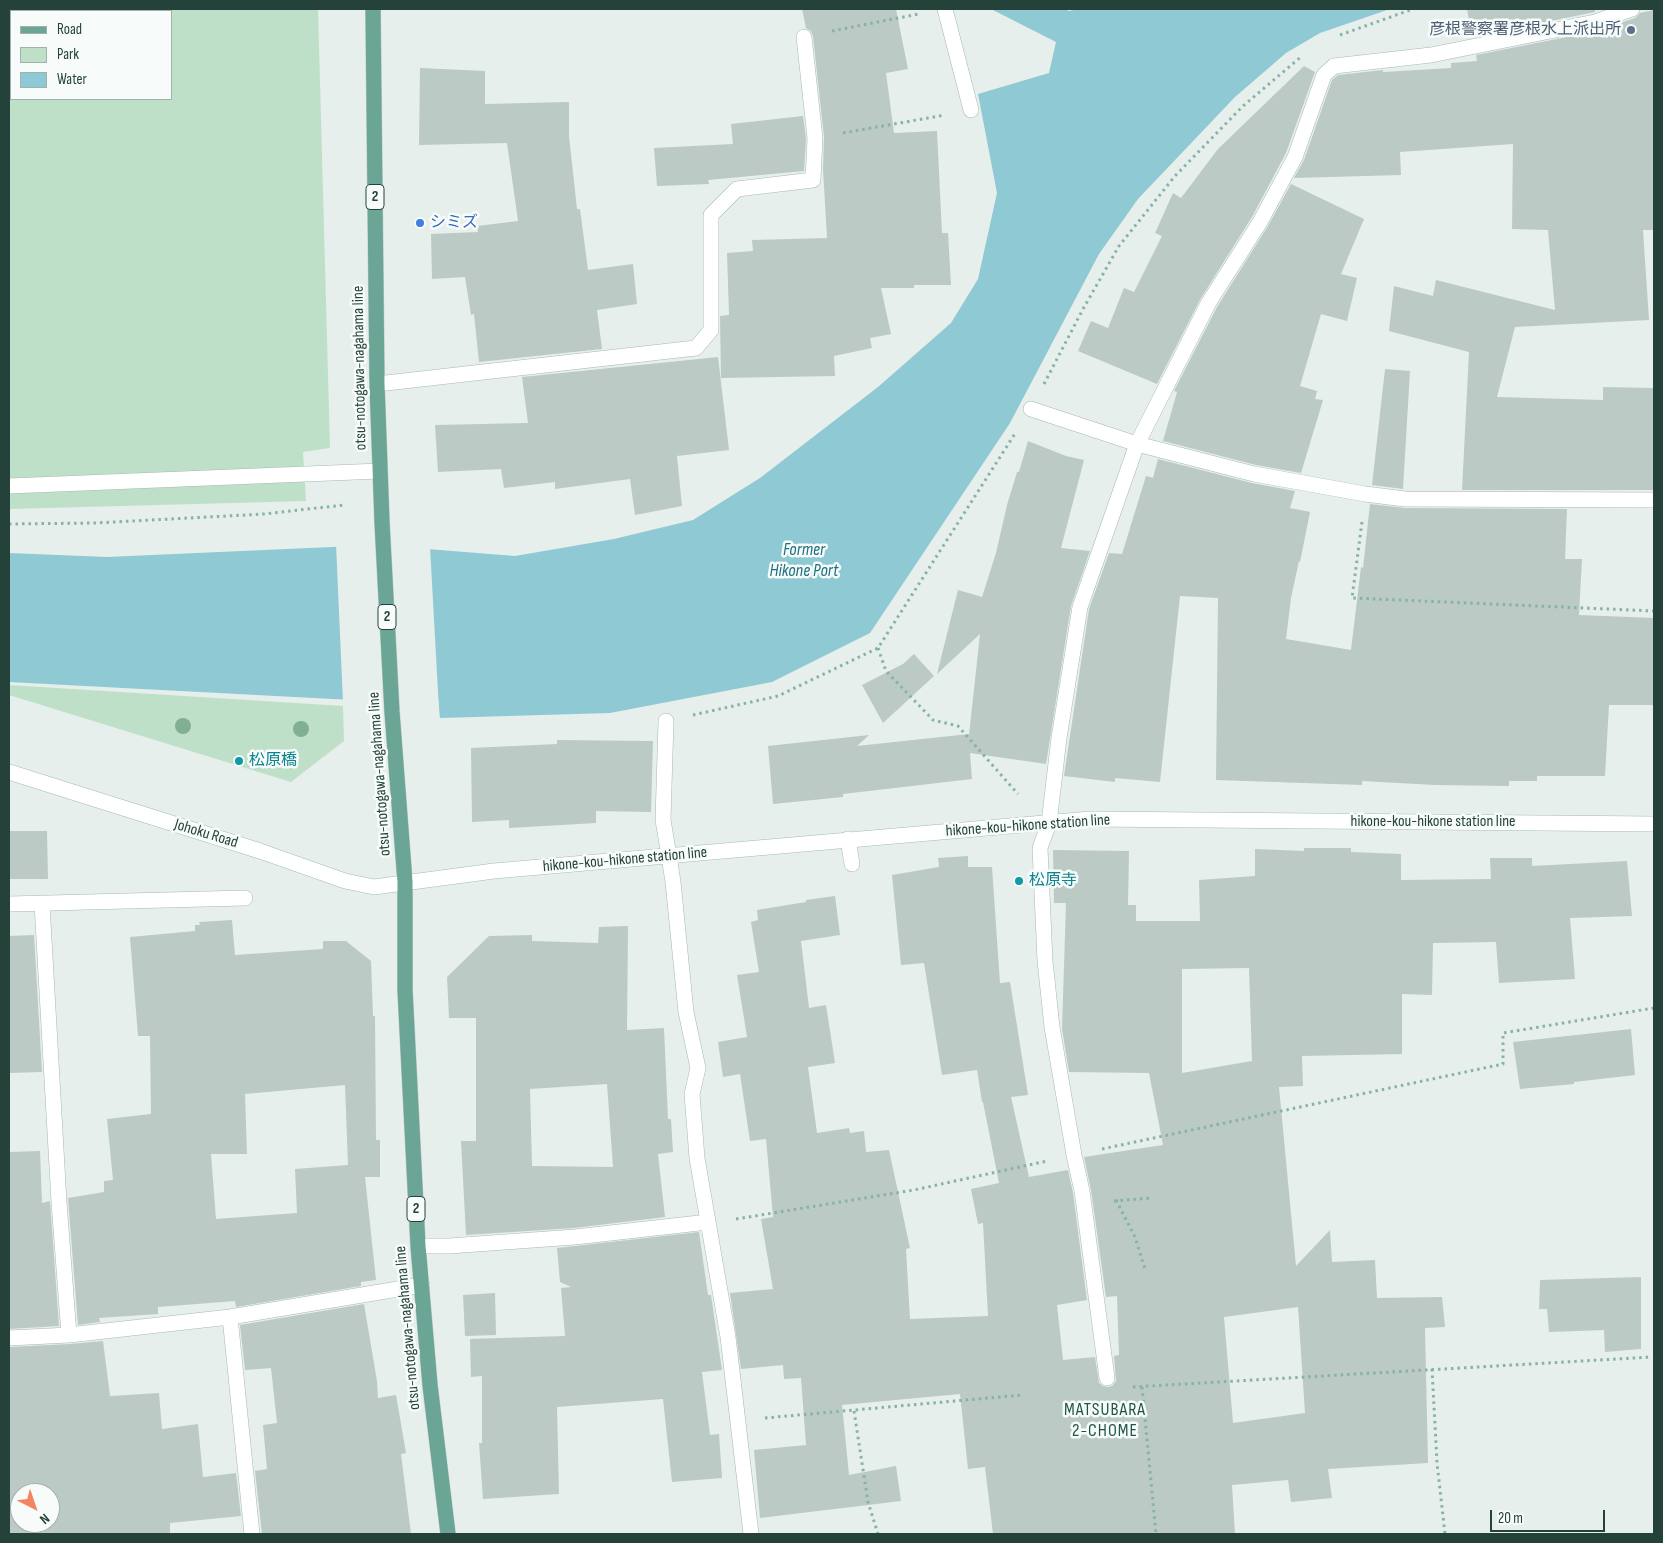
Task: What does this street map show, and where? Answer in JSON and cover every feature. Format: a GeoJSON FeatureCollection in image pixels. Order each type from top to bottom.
{"type":"FeatureCollection","features":[{"type":"Feature","properties":{"kind":"main road","name":"otsu-notogawa-nagahama line"},"geometry":{"type":"LineString","coordinates":[[373,9],[377,384],[392,712],[405,882],[405,990],[418,1246],[430,1385],[448,1534]]}},
{"type":"Feature","properties":{"kind":"street"},"geometry":{"type":"LineString","coordinates":[[945,9],[971,110]]}},
{"type":"Feature","properties":{"kind":"street"},"geometry":{"type":"LineString","coordinates":[[1107,1378],[1085,1208],[1052,1027],[1045,961],[1040,848],[1048,823],[1059,738],[1080,607],[1137,444],[1209,302],[1260,222],[1295,157],[1324,75],[1334,66],[1460,49],[1595,22],[1632,9]]}},
{"type":"Feature","properties":{"kind":"street"},"geometry":{"type":"LineString","coordinates":[[377,384],[696,348],[711,330],[711,215],[737,189],[813,180],[815,138],[804,37]]}},
{"type":"Feature","properties":{"kind":"street"},"geometry":{"type":"LineString","coordinates":[[1030,409],[1137,444],[1254,474],[1365,494],[1405,498],[1654,500]]}},
{"type":"Feature","properties":{"kind":"street"},"geometry":{"type":"LineString","coordinates":[[9,486],[380,471]]}},
{"type":"Feature","properties":{"kind":"street"},"geometry":{"type":"LineString","coordinates":[[666,721],[663,820],[674,882],[686,1012],[698,1068],[692,1094],[697,1158],[728,1337],[750,1534]]}},
{"type":"Feature","properties":{"kind":"street","name":"Johoku Road"},"geometry":{"type":"LineString","coordinates":[[9,772],[260,851],[345,881],[374,887],[405,882]]}},
{"type":"Feature","properties":{"kind":"street","name":"hikone-kou-hikone station line"},"geometry":{"type":"LineString","coordinates":[[405,882],[494,871],[1090,819],[1654,824]]}},
{"type":"Feature","properties":{"kind":"street"},"geometry":{"type":"LineString","coordinates":[[848,839],[852,864]]}},
{"type":"Feature","properties":{"kind":"street"},"geometry":{"type":"LineString","coordinates":[[9,904],[245,898]]}},
{"type":"Feature","properties":{"kind":"street"},"geometry":{"type":"LineString","coordinates":[[42,904],[58,1192],[69,1335]]}},
{"type":"Feature","properties":{"kind":"street"},"geometry":{"type":"LineString","coordinates":[[418,1246],[449,1246],[575,1237],[708,1222]]}},
{"type":"Feature","properties":{"kind":"street"},"geometry":{"type":"LineString","coordinates":[[9,1338],[69,1335],[230,1317],[422,1285]]}},
{"type":"Feature","properties":{"kind":"street"},"geometry":{"type":"LineString","coordinates":[[230,1317],[252,1534]]}},
{"type":"Feature","properties":{"kind":"path"},"geometry":{"type":"LineString","coordinates":[[1339,36],[1413,9]]}},
{"type":"Feature","properties":{"kind":"path"},"geometry":{"type":"LineString","coordinates":[[804,37],[924,12]]}},
{"type":"Feature","properties":{"kind":"path"},"geometry":{"type":"LineString","coordinates":[[666,721],[778,696],[878,648],[1030,409],[1119,246],[1176,176],[1243,106],[1305,54]]}},
{"type":"Feature","properties":{"kind":"path"},"geometry":{"type":"LineString","coordinates":[[815,138],[971,110]]}},
{"type":"Feature","properties":{"kind":"path"},"geometry":{"type":"LineString","coordinates":[[1365,494],[1352,598],[1654,610]]}},
{"type":"Feature","properties":{"kind":"path"},"geometry":{"type":"LineString","coordinates":[[9,524],[95,523],[264,514],[344,505]]}},
{"type":"Feature","properties":{"kind":"path"},"geometry":{"type":"LineString","coordinates":[[878,648],[886,672],[933,720],[958,726],[1018,794]]}},
{"type":"Feature","properties":{"kind":"path"},"geometry":{"type":"LineString","coordinates":[[708,1222],[757,1217],[914,1190],[1503,1064],[1503,1033],[1654,1008]]}},
{"type":"Feature","properties":{"kind":"path"},"geometry":{"type":"LineString","coordinates":[[1085,1208],[1116,1200],[1152,1198]]}},
{"type":"Feature","properties":{"kind":"path"},"geometry":{"type":"LineString","coordinates":[[1116,1200],[1135,1237],[1146,1268]]}},
{"type":"Feature","properties":{"kind":"path"},"geometry":{"type":"LineString","coordinates":[[1107,1378],[1116,1388],[1142,1387],[1651,1357]]}},
{"type":"Feature","properties":{"kind":"path"},"geometry":{"type":"LineString","coordinates":[[1432,1369],[1437,1463],[1445,1534]]}},
{"type":"Feature","properties":{"kind":"path"},"geometry":{"type":"LineString","coordinates":[[1142,1387],[1156,1534]]}},
{"type":"Feature","properties":{"kind":"path"},"geometry":{"type":"LineString","coordinates":[[737,1420],[1022,1395]]}},
{"type":"Feature","properties":{"kind":"path"},"geometry":{"type":"LineString","coordinates":[[854,1411],[868,1502],[878,1534]]}},
{"type":"Feature","properties":{"kind":"green space"},"geometry":{"type":"Polygon","coordinates":[[[9,9],[318,9],[330,448],[303,452],[306,501],[9,509],[9,9]]]}},
{"type":"Feature","properties":{"kind":"green space"},"geometry":{"type":"Polygon","coordinates":[[[9,685],[343,706],[344,741],[291,782],[9,695],[9,685]]]}},
{"type":"Feature","properties":{"kind":"water","name":"Former Hikone Port"},"geometry":{"type":"Polygon","coordinates":[[[991,9],[1064,9],[1069,11],[1079,9],[1390,9],[1320,33],[1286,53],[1235,97],[1138,199],[1099,254],[1010,423],[870,633],[772,682],[610,713],[440,718],[438,698],[352,700],[9,682],[9,553],[107,557],[377,545],[515,556],[614,539],[693,520],[760,478],[878,387],[951,323],[978,279],[997,193],[978,94],[1049,73],[1056,42],[991,9]]]}},
{"type":"Feature","properties":{"kind":"pier"},"geometry":{"type":"Polygon","coordinates":[[[377,543],[430,547],[439,710],[436,710],[436,700],[343,702],[336,544],[377,543]]]}},
{"type":"Feature","properties":{"kind":"building"},"geometry":{"type":"Polygon","coordinates":[[[802,9],[896,9],[908,69],[886,73],[894,133],[937,131],[942,233],[948,233],[951,285],[914,285],[914,288],[881,288],[891,334],[870,338],[872,348],[834,356],[835,376],[721,378],[720,316],[729,315],[727,253],[753,251],[752,240],[827,238],[823,169],[824,137],[813,36],[811,31],[806,28],[802,9]]]}},
{"type":"Feature","properties":{"kind":"building"},"geometry":{"type":"Polygon","coordinates":[[[1467,9],[1595,9],[1595,12],[1472,37],[1467,9]]]}},
{"type":"Feature","properties":{"kind":"building"},"geometry":{"type":"Polygon","coordinates":[[[1654,10],[1654,230],[1643,230],[1649,320],[1515,327],[1497,397],[1603,400],[1603,387],[1654,388],[1654,490],[1462,490],[1469,352],[1389,331],[1394,286],[1433,296],[1436,280],[1555,310],[1548,230],[1512,229],[1513,144],[1400,152],[1401,175],[1294,178],[1304,160],[1332,80],[1338,75],[1383,70],[1383,72],[1451,68],[1451,63],[1477,61],[1476,55],[1597,31],[1635,18],[1640,13],[1654,10]]]}},
{"type":"Feature","properties":{"kind":"building"},"geometry":{"type":"Polygon","coordinates":[[[1304,66],[1315,72],[1286,153],[1252,217],[1201,298],[1157,384],[1078,351],[1091,321],[1108,328],[1124,288],[1134,292],[1162,236],[1155,233],[1173,193],[1181,198],[1218,149],[1304,66]]]}},
{"type":"Feature","properties":{"kind":"building"},"geometry":{"type":"Polygon","coordinates":[[[420,68],[485,71],[485,104],[569,102],[569,136],[577,209],[580,209],[588,270],[633,264],[637,304],[597,310],[602,349],[479,362],[474,314],[471,315],[465,277],[432,279],[431,234],[478,232],[477,226],[518,221],[507,143],[419,145],[420,68]]]}},
{"type":"Feature","properties":{"kind":"building"},"geometry":{"type":"Polygon","coordinates":[[[803,116],[806,138],[804,171],[708,180],[709,184],[657,186],[654,148],[733,144],[731,124],[803,116]]]}},
{"type":"Feature","properties":{"kind":"building"},"geometry":{"type":"Polygon","coordinates":[[[1291,184],[1364,219],[1341,274],[1357,278],[1347,321],[1321,314],[1300,386],[1317,391],[1315,399],[1323,400],[1301,473],[1256,465],[1163,441],[1177,392],[1174,391],[1217,307],[1268,226],[1291,184]]]}},
{"type":"Feature","properties":{"kind":"building"},"geometry":{"type":"Polygon","coordinates":[[[718,357],[729,450],[677,456],[682,506],[635,515],[630,479],[555,489],[555,482],[504,488],[501,469],[438,472],[435,425],[528,423],[522,377],[718,357]]]}},
{"type":"Feature","properties":{"kind":"building"},"geometry":{"type":"Polygon","coordinates":[[[1385,369],[1410,371],[1403,489],[1372,485],[1385,369]]]}},
{"type":"Feature","properties":{"kind":"building"},"geometry":{"type":"Polygon","coordinates":[[[1028,441],[1066,456],[1084,460],[1061,548],[1090,551],[1071,606],[1046,764],[970,753],[972,779],[843,794],[843,797],[773,804],[768,746],[869,735],[857,746],[969,735],[980,634],[937,674],[958,590],[982,597],[996,553],[1007,505],[1028,441]]]}},
{"type":"Feature","properties":{"kind":"building"},"geometry":{"type":"Polygon","coordinates":[[[1158,459],[1252,483],[1295,491],[1290,508],[1310,512],[1291,598],[1286,639],[1351,650],[1370,504],[1405,508],[1567,509],[1565,559],[1582,559],[1579,615],[1654,618],[1654,705],[1609,705],[1605,776],[1537,776],[1537,781],[1509,781],[1509,786],[1435,785],[1362,781],[1362,785],[1216,780],[1218,598],[1180,596],[1160,782],[1115,778],[1115,782],[1064,776],[1089,609],[1109,553],[1122,554],[1146,476],[1153,478],[1158,459]]]}},
{"type":"Feature","properties":{"kind":"building"},"geometry":{"type":"Polygon","coordinates":[[[914,654],[934,676],[883,723],[862,685],[903,664],[914,654]]]}},
{"type":"Feature","properties":{"kind":"building"},"geometry":{"type":"Polygon","coordinates":[[[557,740],[653,741],[651,812],[596,811],[596,823],[509,828],[509,820],[472,822],[471,748],[557,744],[557,740]]]}},
{"type":"Feature","properties":{"kind":"building"},"geometry":{"type":"Polygon","coordinates":[[[9,831],[47,831],[48,879],[9,879],[9,831]]]}},
{"type":"Feature","properties":{"kind":"building"},"geometry":{"type":"Polygon","coordinates":[[[1304,848],[1351,848],[1351,852],[1401,854],[1401,880],[1491,879],[1490,858],[1532,858],[1532,866],[1627,861],[1632,916],[1570,918],[1575,979],[1499,983],[1496,942],[1433,943],[1432,995],[1402,994],[1402,1054],[1302,1056],[1303,1086],[1279,1087],[1296,1266],[1330,1230],[1332,1262],[1375,1260],[1377,1298],[1442,1297],[1445,1327],[1425,1328],[1428,1463],[1328,1469],[1332,1498],[1291,1502],[1288,1480],[1232,1485],[1235,1534],[993,1534],[985,1467],[968,1469],[960,1394],[842,1405],[849,1475],[896,1466],[901,1501],[760,1518],[754,1450],[806,1445],[801,1378],[784,1379],[783,1365],[741,1369],[730,1293],[773,1289],[761,1219],[773,1217],[766,1139],[750,1141],[740,1074],[723,1077],[718,1042],[747,1037],[737,975],[759,972],[751,922],[758,920],[757,910],[835,896],[840,935],[801,941],[809,1008],[826,1005],[835,1063],[808,1067],[817,1133],[849,1128],[850,1133],[864,1131],[866,1152],[889,1150],[910,1248],[906,1249],[910,1319],[988,1316],[983,1223],[978,1224],[971,1189],[999,1183],[977,1070],[942,1075],[924,963],[901,965],[892,875],[939,867],[938,858],[968,856],[968,867],[992,867],[1000,983],[1010,982],[1028,1095],[1011,1097],[1029,1177],[1068,1170],[1073,1193],[1087,1300],[1057,1305],[1063,1360],[1095,1357],[1099,1383],[1108,1387],[1112,1386],[1116,1381],[1114,1356],[1119,1355],[1117,1296],[1106,1297],[1091,1190],[1084,1157],[1163,1145],[1149,1073],[1069,1072],[1062,1029],[1066,903],[1054,903],[1053,850],[1129,851],[1128,905],[1136,905],[1136,921],[1200,921],[1199,880],[1255,876],[1255,849],[1304,851],[1304,848]],[[1249,968],[1182,969],[1182,1073],[1252,1061],[1249,968]],[[1298,1307],[1224,1317],[1233,1423],[1305,1413],[1298,1307]]]}},
{"type":"Feature","properties":{"kind":"building"},"geometry":{"type":"Polygon","coordinates":[[[232,920],[235,955],[323,949],[323,941],[346,941],[371,961],[373,1016],[375,1016],[376,1140],[380,1140],[380,1177],[365,1177],[376,1280],[361,1282],[361,1286],[236,1307],[235,1301],[158,1307],[158,1314],[99,1318],[100,1322],[78,1325],[68,1198],[104,1192],[104,1181],[113,1180],[107,1119],[151,1114],[150,1036],[138,1036],[130,937],[195,931],[195,925],[200,925],[199,922],[232,920]],[[345,1085],[245,1094],[247,1154],[211,1154],[216,1219],[297,1213],[295,1169],[348,1165],[345,1085]]]}},
{"type":"Feature","properties":{"kind":"building"},"geometry":{"type":"Polygon","coordinates":[[[628,926],[627,1030],[664,1028],[668,1119],[671,1119],[673,1152],[658,1154],[665,1217],[574,1228],[466,1235],[461,1141],[476,1141],[476,1018],[449,1018],[447,977],[489,936],[532,935],[532,941],[598,943],[599,927],[628,926]],[[607,1084],[530,1089],[532,1166],[613,1167],[607,1084]]]}},
{"type":"Feature","properties":{"kind":"building"},"geometry":{"type":"Polygon","coordinates":[[[34,935],[42,1072],[9,1073],[9,936],[34,935]]]}},
{"type":"Feature","properties":{"kind":"building"},"geometry":{"type":"Polygon","coordinates":[[[1631,1029],[1635,1075],[1574,1082],[1574,1084],[1520,1089],[1513,1042],[1631,1029]]]}},
{"type":"Feature","properties":{"kind":"building"},"geometry":{"type":"Polygon","coordinates":[[[40,1151],[42,1203],[50,1201],[59,1326],[9,1329],[9,1152],[40,1151]]]}},
{"type":"Feature","properties":{"kind":"building"},"geometry":{"type":"Polygon","coordinates":[[[699,1232],[722,1370],[702,1372],[710,1435],[719,1434],[722,1478],[672,1482],[663,1399],[557,1407],[559,1494],[483,1499],[479,1443],[482,1443],[482,1376],[471,1377],[470,1339],[565,1336],[561,1288],[571,1287],[560,1282],[557,1248],[699,1232]]]}},
{"type":"Feature","properties":{"kind":"building"},"geometry":{"type":"Polygon","coordinates":[[[1641,1277],[1641,1349],[1605,1352],[1604,1330],[1549,1332],[1547,1309],[1539,1309],[1540,1280],[1641,1277]]]}},
{"type":"Feature","properties":{"kind":"building"},"geometry":{"type":"Polygon","coordinates":[[[495,1293],[496,1335],[465,1336],[463,1295],[495,1293]]]}},
{"type":"Feature","properties":{"kind":"building"},"geometry":{"type":"Polygon","coordinates":[[[364,1304],[377,1381],[378,1398],[396,1395],[406,1453],[401,1454],[411,1534],[262,1534],[255,1471],[267,1469],[263,1425],[277,1423],[271,1368],[245,1370],[240,1325],[364,1304]]]}},
{"type":"Feature","properties":{"kind":"building"},"geometry":{"type":"Polygon","coordinates":[[[103,1341],[110,1396],[159,1393],[162,1429],[198,1424],[203,1477],[236,1473],[241,1516],[170,1523],[170,1534],[9,1534],[9,1347],[103,1341]]]}},
{"type":"Feature","properties":{"kind":"place","name":"彦根警察署彦根水上派出所"},"geometry":{"type":"Point","coordinates":[1631,30]}},
{"type":"Feature","properties":{"kind":"place","name":"シミズ"},"geometry":{"type":"Point","coordinates":[420,223]}},
{"type":"Feature","properties":{"kind":"place","name":"松原橋"},"geometry":{"type":"Point","coordinates":[239,761]}},
{"type":"Feature","properties":{"kind":"place","name":"松原寺"},"geometry":{"type":"Point","coordinates":[1019,881]}},
{"type":"Feature","properties":{"kind":"district","name":"MATSUBARA 2-CHOME"},"geometry":{"type":"Point","coordinates":[1105,1420]}}]}
